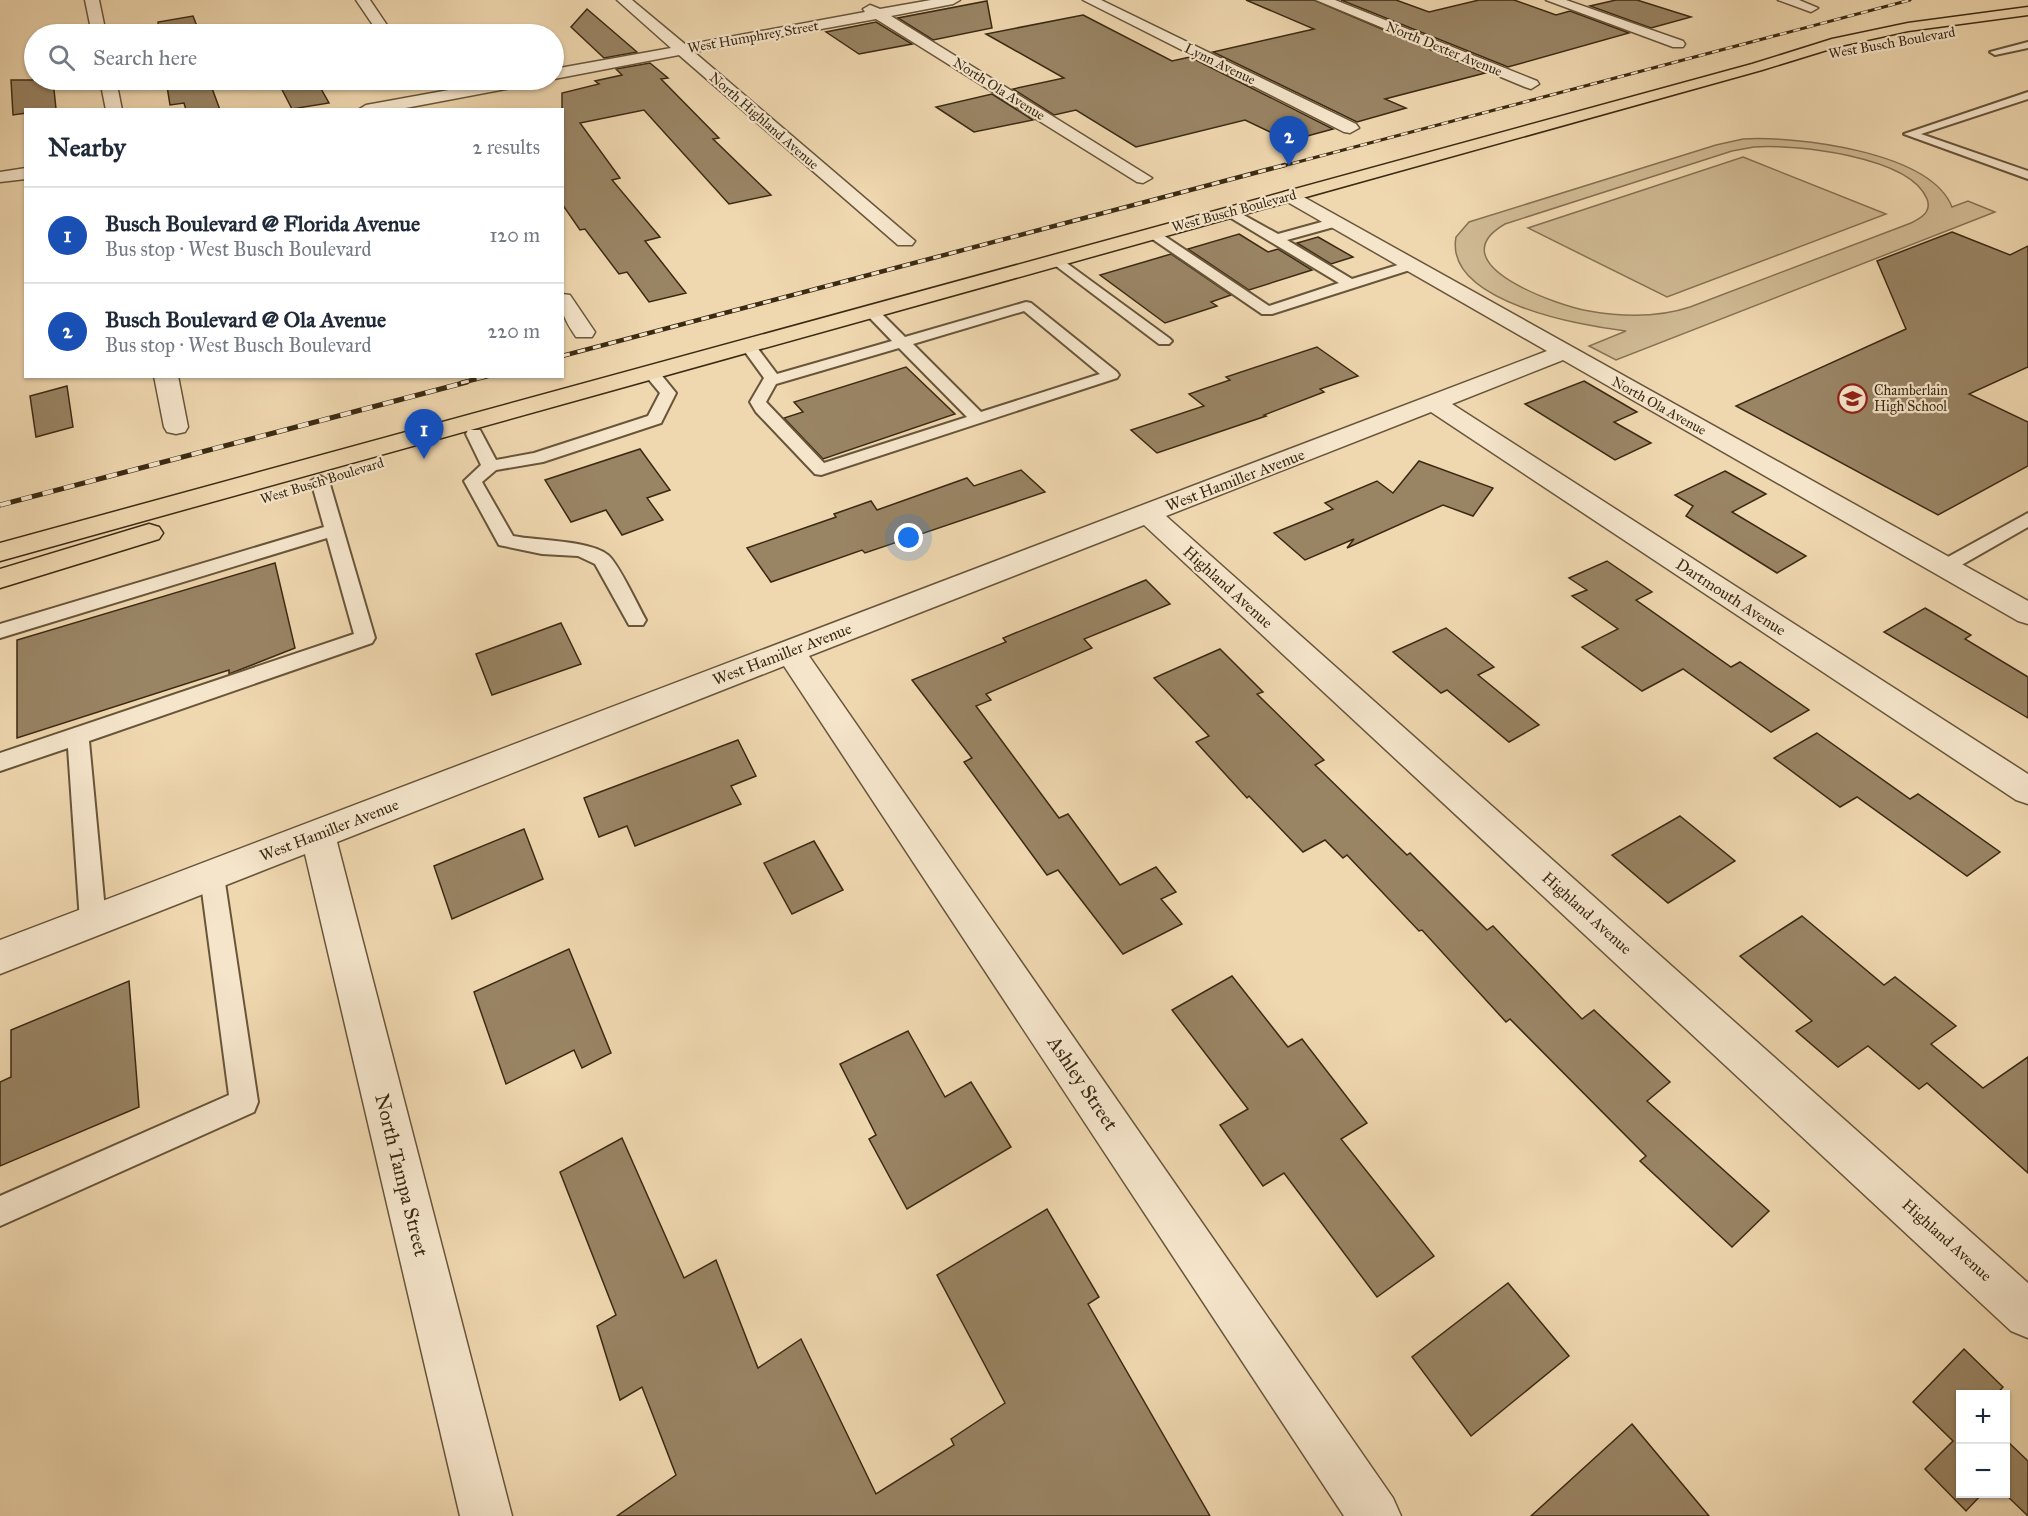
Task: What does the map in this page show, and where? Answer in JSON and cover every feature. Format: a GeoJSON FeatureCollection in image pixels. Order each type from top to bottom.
{"type":"FeatureCollection","features":[{"type":"Feature","properties":{"kind":"main road","name":"West Busch Boulevard"},"geometry":{"type":"LineString","coordinates":[[0,579],[474,434],[748,345],[1757,67],[1837,42],[1908,27],[2028,11]]}},
{"type":"Feature","properties":{"kind":"main road","name":"West Busch Boulevard"},"geometry":{"type":"LineString","coordinates":[[1757,67],[1935,35],[2028,22]]}},
{"type":"Feature","properties":{"kind":"main road","name":"West Busch Boulevard"},"geometry":{"type":"LineString","coordinates":[[0,552],[712,356]]}},
{"type":"Feature","properties":{"kind":"street"},"geometry":{"type":"LineString","coordinates":[[92,0],[97,24]]}},
{"type":"Feature","properties":{"kind":"street"},"geometry":{"type":"LineString","coordinates":[[363,0],[379,24]]}},
{"type":"Feature","properties":{"kind":"street","name":"North Highland Avenue"},"geometry":{"type":"LineString","coordinates":[[624,0],[905,241]]}},
{"type":"Feature","properties":{"kind":"street","name":"North Ola Avenue"},"geometry":{"type":"LineString","coordinates":[[856,0],[1143,178]]}},
{"type":"Feature","properties":{"kind":"street","name":"West Humphrey Street"},"geometry":{"type":"LineString","coordinates":[[564,72],[953,0]]}},
{"type":"Feature","properties":{"kind":"street","name":"Lynn Avenue"},"geometry":{"type":"LineString","coordinates":[[1090,0],[1350,128]]}},
{"type":"Feature","properties":{"kind":"street","name":"North Dexter Avenue"},"geometry":{"type":"LineString","coordinates":[[1323,0],[1531,84]]}},
{"type":"Feature","properties":{"kind":"street"},"geometry":{"type":"LineString","coordinates":[[1553,0],[1678,44]]}},
{"type":"Feature","properties":{"kind":"street"},"geometry":{"type":"LineString","coordinates":[[1785,0],[1811,8]]}},
{"type":"Feature","properties":{"kind":"street"},"geometry":{"type":"LineString","coordinates":[[110,90],[114,108]]}},
{"type":"Feature","properties":{"kind":"street"},"geometry":{"type":"LineString","coordinates":[[424,90],[433,104]]}},
{"type":"Feature","properties":{"kind":"street"},"geometry":{"type":"LineString","coordinates":[[388,108],[433,104],[488,90]]}},
{"type":"Feature","properties":{"kind":"street"},"geometry":{"type":"LineString","coordinates":[[0,177],[24,173]]}},
{"type":"Feature","properties":{"kind":"street","name":"North Ola Avenue"},"geometry":{"type":"LineString","coordinates":[[1291,196],[2028,614]]}},
{"type":"Feature","properties":{"kind":"street"},"geometry":{"type":"LineString","coordinates":[[564,303],[584,332]]}},
{"type":"Feature","properties":{"kind":"street","name":"West Hamiller Avenue"},"geometry":{"type":"LineString","coordinates":[[0,957],[1564,352]]}},
{"type":"Feature","properties":{"kind":"street"},"geometry":{"type":"LineString","coordinates":[[166,378],[176,427]]}},
{"type":"Feature","properties":{"kind":"street","name":"Dartmouth Avenue"},"geometry":{"type":"LineString","coordinates":[[1434,404],[2028,791]]}},
{"type":"Feature","properties":{"kind":"street","name":"Highland Avenue"},"geometry":{"type":"LineString","coordinates":[[1147,513],[2028,1314]]}},
{"type":"Feature","properties":{"kind":"street","name":"Ashley Street"},"geometry":{"type":"LineString","coordinates":[[790,651],[1375,1516]]}},
{"type":"Feature","properties":{"kind":"street","name":"North Tampa Street"},"geometry":{"type":"LineString","coordinates":[[318,834],[486,1516]]}},
{"type":"Feature","properties":{"kind":"lane"},"geometry":{"type":"LineString","coordinates":[[1995,52],[2028,45]]}},
{"type":"Feature","properties":{"kind":"lane"},"geometry":{"type":"LineString","coordinates":[[2028,94],[1910,134],[2028,175]]}},
{"type":"Feature","properties":{"kind":"lane"},"geometry":{"type":"LineString","coordinates":[[1231,212],[1350,284]]}},
{"type":"Feature","properties":{"kind":"lane"},"geometry":{"type":"LineString","coordinates":[[1276,239],[1336,222]]}},
{"type":"Feature","properties":{"kind":"lane"},"geometry":{"type":"LineString","coordinates":[[1152,234],[1267,311],[1411,265]]}},
{"type":"Feature","properties":{"kind":"lane"},"geometry":{"type":"LineString","coordinates":[[1057,260],[1164,341]]}},
{"type":"Feature","properties":{"kind":"lane"},"geometry":{"type":"LineString","coordinates":[[748,345],[772,378],[758,402],[762,409],[821,470],[1111,375],[1026,306],[771,381]]}},
{"type":"Feature","properties":{"kind":"lane"},"geometry":{"type":"LineString","coordinates":[[871,311],[978,418]]}},
{"type":"Feature","properties":{"kind":"lane"},"geometry":{"type":"LineString","coordinates":[[636,620],[602,561],[582,550],[542,548],[506,541],[473,481],[490,466],[537,458],[655,419],[668,393],[653,375]]}},
{"type":"Feature","properties":{"kind":"lane"},"geometry":{"type":"LineString","coordinates":[[474,434],[490,466]]}},
{"type":"Feature","properties":{"kind":"lane"},"geometry":{"type":"LineString","coordinates":[[0,762],[365,638],[320,481]]}},
{"type":"Feature","properties":{"kind":"lane"},"geometry":{"type":"LineString","coordinates":[[1944,567],[2028,519]]}},
{"type":"Feature","properties":{"kind":"lane"},"geometry":{"type":"LineString","coordinates":[[0,631],[335,530]]}},
{"type":"Feature","properties":{"kind":"lane"},"geometry":{"type":"LineString","coordinates":[[78,736],[93,921]]}},
{"type":"Feature","properties":{"kind":"lane"},"geometry":{"type":"LineString","coordinates":[[0,1211],[244,1102],[212,876]]}},
{"type":"Feature","properties":{"kind":"shaded area"},"geometry":{"type":"Polygon","coordinates":[[[1743,139],[1794,140],[1859,151],[1890,160],[1917,172],[1939,188],[1952,207],[1968,201],[1995,212],[1616,360],[1589,346],[1626,331],[1579,323],[1520,306],[1493,294],[1471,278],[1458,259],[1456,237],[1469,222],[1716,145],[1743,139]],[[1772,147],[1732,151],[1505,224],[1488,239],[1485,254],[1493,268],[1510,281],[1554,301],[1602,313],[1653,315],[1690,307],[1911,223],[1927,211],[1927,199],[1916,184],[1898,172],[1849,156],[1822,151],[1772,147]]]}},
{"type":"Feature","properties":{"kind":"shaded area"},"geometry":{"type":"Polygon","coordinates":[[[1743,157],[1886,214],[1667,297],[1528,228],[1743,157]]]}},
{"type":"Feature","properties":{"kind":"building"},"geometry":{"type":"Polygon","coordinates":[[[1246,0],[1314,0],[1485,73],[1385,99],[1406,108],[1357,122],[1213,52],[1314,29],[1246,0]]]}},
{"type":"Feature","properties":{"kind":"building"},"geometry":{"type":"Polygon","coordinates":[[[1341,0],[1396,0],[1429,12],[1479,0],[1514,0],[1556,15],[1570,11],[1629,33],[1508,67],[1341,0]]]}},
{"type":"Feature","properties":{"kind":"building"},"geometry":{"type":"Polygon","coordinates":[[[1616,0],[1637,0],[1691,17],[1651,28],[1590,6],[1616,0]]]}},
{"type":"Feature","properties":{"kind":"building"},"geometry":{"type":"Polygon","coordinates":[[[987,1],[992,28],[933,40],[898,18],[987,1]]]}},
{"type":"Feature","properties":{"kind":"building"},"geometry":{"type":"Polygon","coordinates":[[[587,9],[637,52],[604,58],[571,27],[587,9]]]}},
{"type":"Feature","properties":{"kind":"building"},"geometry":{"type":"Polygon","coordinates":[[[1083,15],[1172,61],[1190,57],[1333,129],[1289,141],[1245,120],[1136,147],[1076,110],[1054,115],[1013,89],[1064,78],[986,34],[1083,15]]]}},
{"type":"Feature","properties":{"kind":"building"},"geometry":{"type":"Polygon","coordinates":[[[193,16],[196,24],[158,24],[158,22],[193,16]]]}},
{"type":"Feature","properties":{"kind":"building"},"geometry":{"type":"Polygon","coordinates":[[[876,22],[912,44],[859,54],[826,32],[876,22]]]}},
{"type":"Feature","properties":{"kind":"building"},"geometry":{"type":"Polygon","coordinates":[[[650,63],[668,78],[661,79],[719,138],[713,139],[771,195],[729,204],[644,110],[580,123],[620,178],[612,180],[660,237],[645,241],[686,293],[649,302],[627,272],[619,274],[585,229],[580,230],[564,207],[562,93],[599,84],[595,81],[622,75],[616,69],[650,63]]]}},
{"type":"Feature","properties":{"kind":"building"},"geometry":{"type":"Polygon","coordinates":[[[11,80],[24,80],[24,90],[54,90],[56,108],[24,108],[24,113],[13,115],[11,80]]]}},
{"type":"Feature","properties":{"kind":"building"},"geometry":{"type":"Polygon","coordinates":[[[168,90],[213,90],[219,108],[185,108],[184,103],[170,105],[168,90]]]}},
{"type":"Feature","properties":{"kind":"building"},"geometry":{"type":"Polygon","coordinates":[[[282,90],[322,90],[329,103],[298,108],[291,108],[282,90]]]}},
{"type":"Feature","properties":{"kind":"building"},"geometry":{"type":"Polygon","coordinates":[[[992,94],[1033,120],[974,132],[936,107],[992,94]]]}},
{"type":"Feature","properties":{"kind":"building"},"geometry":{"type":"Polygon","coordinates":[[[1952,232],[2010,255],[2028,246],[2028,367],[1969,394],[2028,422],[2028,466],[1938,515],[1736,406],[1906,329],[1877,261],[1952,232]]]}},
{"type":"Feature","properties":{"kind":"building"},"geometry":{"type":"Polygon","coordinates":[[[1239,234],[1268,252],[1278,249],[1312,270],[1249,290],[1188,249],[1239,234]]]}},
{"type":"Feature","properties":{"kind":"building"},"geometry":{"type":"Polygon","coordinates":[[[1318,237],[1353,257],[1331,264],[1297,243],[1318,237]]]}},
{"type":"Feature","properties":{"kind":"building"},"geometry":{"type":"Polygon","coordinates":[[[1171,254],[1231,295],[1211,302],[1217,306],[1165,323],[1100,275],[1171,254]]]}},
{"type":"Feature","properties":{"kind":"building"},"geometry":{"type":"Polygon","coordinates":[[[1317,347],[1358,376],[1320,389],[1324,392],[1264,415],[1266,416],[1157,453],[1131,430],[1204,406],[1189,394],[1230,380],[1226,377],[1317,347]]]}},
{"type":"Feature","properties":{"kind":"building"},"geometry":{"type":"Polygon","coordinates":[[[906,367],[955,414],[823,459],[784,418],[803,412],[794,402],[906,367]]]}},
{"type":"Feature","properties":{"kind":"building"},"geometry":{"type":"Polygon","coordinates":[[[1584,381],[1637,412],[1614,422],[1651,443],[1615,460],[1525,404],[1584,381]]]}},
{"type":"Feature","properties":{"kind":"building"},"geometry":{"type":"Polygon","coordinates":[[[67,386],[73,427],[36,437],[30,396],[67,386]]]}},
{"type":"Feature","properties":{"kind":"building"},"geometry":{"type":"Polygon","coordinates":[[[640,449],[670,490],[647,498],[663,520],[622,535],[606,510],[571,522],[545,480],[640,449]]]}},
{"type":"Feature","properties":{"kind":"building"},"geometry":{"type":"Polygon","coordinates":[[[1419,461],[1493,488],[1473,516],[1443,505],[1347,548],[1354,539],[1305,560],[1274,533],[1333,509],[1325,503],[1377,481],[1393,493],[1419,461]]]}},
{"type":"Feature","properties":{"kind":"building"},"geometry":{"type":"Polygon","coordinates":[[[1021,470],[1045,492],[865,553],[862,550],[771,582],[747,548],[836,517],[834,514],[871,501],[877,510],[967,478],[974,486],[1021,470]]]}},
{"type":"Feature","properties":{"kind":"building"},"geometry":{"type":"Polygon","coordinates":[[[1725,471],[1766,494],[1732,512],[1806,556],[1777,573],[1686,516],[1693,506],[1675,495],[1725,471]]]}},
{"type":"Feature","properties":{"kind":"building"},"geometry":{"type":"Polygon","coordinates":[[[1607,561],[1652,592],[1636,600],[1731,667],[1740,662],[1809,710],[1771,732],[1683,669],[1642,691],[1582,647],[1618,629],[1572,596],[1587,590],[1569,578],[1607,561]]]}},
{"type":"Feature","properties":{"kind":"building"},"geometry":{"type":"Polygon","coordinates":[[[275,563],[295,648],[229,674],[229,670],[17,738],[17,640],[275,563]]]}},
{"type":"Feature","properties":{"kind":"building"},"geometry":{"type":"Polygon","coordinates":[[[1146,580],[1170,604],[1084,639],[1092,648],[986,694],[991,700],[976,706],[1059,818],[1068,814],[1120,885],[1156,867],[1176,892],[1161,899],[1182,924],[1123,954],[1058,870],[1047,875],[964,762],[972,758],[912,680],[1006,642],[1003,638],[1146,580]]]}},
{"type":"Feature","properties":{"kind":"building"},"geometry":{"type":"Polygon","coordinates":[[[1925,608],[1971,635],[1965,639],[2028,677],[2028,718],[1884,632],[1925,608]]]}},
{"type":"Feature","properties":{"kind":"building"},"geometry":{"type":"Polygon","coordinates":[[[561,623],[581,664],[492,695],[476,654],[561,623]]]}},
{"type":"Feature","properties":{"kind":"building"},"geometry":{"type":"Polygon","coordinates":[[[1446,628],[1494,667],[1478,675],[1539,725],[1509,742],[1447,690],[1441,693],[1393,652],[1446,628]]]}},
{"type":"Feature","properties":{"kind":"building"},"geometry":{"type":"Polygon","coordinates":[[[1220,649],[1263,692],[1257,694],[1324,760],[1315,765],[1407,855],[1410,853],[1487,930],[1493,926],[1582,1019],[1594,1010],[1670,1082],[1647,1101],[1769,1211],[1732,1247],[1640,1161],[1646,1156],[1510,1019],[1506,1022],[1422,930],[1419,931],[1347,855],[1343,858],[1325,840],[1303,852],[1249,796],[1247,798],[1196,742],[1209,736],[1154,678],[1220,649]]]}},
{"type":"Feature","properties":{"kind":"building"},"geometry":{"type":"Polygon","coordinates":[[[1817,733],[1910,799],[1918,794],[2000,852],[1967,876],[1857,797],[1840,807],[1774,758],[1817,733]]]}},
{"type":"Feature","properties":{"kind":"building"},"geometry":{"type":"Polygon","coordinates":[[[738,740],[756,776],[731,786],[741,804],[635,846],[627,826],[599,837],[584,798],[738,740]]]}},
{"type":"Feature","properties":{"kind":"building"},"geometry":{"type":"Polygon","coordinates":[[[1680,816],[1735,861],[1668,903],[1612,855],[1680,816]]]}},
{"type":"Feature","properties":{"kind":"building"},"geometry":{"type":"Polygon","coordinates":[[[524,829],[543,879],[452,919],[434,866],[524,829]]]}},
{"type":"Feature","properties":{"kind":"building"},"geometry":{"type":"Polygon","coordinates":[[[814,841],[843,890],[792,914],[764,863],[814,841]]]}},
{"type":"Feature","properties":{"kind":"building"},"geometry":{"type":"Polygon","coordinates":[[[1802,916],[1884,985],[1895,977],[1956,1026],[1931,1044],[1983,1088],[2028,1057],[2028,1173],[1927,1083],[1919,1089],[1868,1046],[1838,1067],[1796,1031],[1812,1021],[1740,956],[1802,916]]]}},
{"type":"Feature","properties":{"kind":"building"},"geometry":{"type":"Polygon","coordinates":[[[569,949],[611,1053],[582,1068],[574,1050],[506,1084],[474,992],[569,949]]]}},
{"type":"Feature","properties":{"kind":"building"},"geometry":{"type":"Polygon","coordinates":[[[1232,976],[1288,1047],[1302,1039],[1367,1123],[1341,1139],[1434,1256],[1377,1297],[1284,1173],[1263,1186],[1220,1125],[1248,1109],[1172,1010],[1232,976]]]}},
{"type":"Feature","properties":{"kind":"building"},"geometry":{"type":"Polygon","coordinates":[[[129,981],[139,1107],[0,1166],[0,1082],[11,1077],[11,1030],[129,981]]]}},
{"type":"Feature","properties":{"kind":"building"},"geometry":{"type":"Polygon","coordinates":[[[908,1031],[945,1097],[971,1082],[1011,1147],[907,1209],[869,1139],[876,1135],[840,1064],[908,1031]]]}},
{"type":"Feature","properties":{"kind":"building"},"geometry":{"type":"Polygon","coordinates":[[[622,1138],[684,1278],[716,1260],[758,1368],[801,1339],[876,1494],[954,1445],[951,1439],[1005,1403],[937,1275],[1047,1209],[1099,1297],[1088,1304],[1210,1516],[617,1516],[676,1475],[642,1387],[620,1400],[597,1326],[616,1315],[560,1172],[622,1138]]]}},
{"type":"Feature","properties":{"kind":"building"},"geometry":{"type":"Polygon","coordinates":[[[1508,1283],[1569,1356],[1471,1436],[1412,1357],[1508,1283]]]}},
{"type":"Feature","properties":{"kind":"building"},"geometry":{"type":"Polygon","coordinates":[[[1964,1349],[2003,1387],[2000,1390],[1956,1390],[1956,1498],[1978,1498],[1966,1511],[1925,1469],[1953,1441],[1913,1402],[1964,1349]]]}},
{"type":"Feature","properties":{"kind":"building"},"geometry":{"type":"Polygon","coordinates":[[[1632,1424],[1709,1516],[1531,1516],[1632,1424]]]}},
{"type":"Feature","properties":{"kind":"building"},"geometry":{"type":"Polygon","coordinates":[[[2010,1444],[2028,1461],[2028,1516],[2009,1498],[2010,1444]]]}},
{"type":"Feature","properties":{"kind":"railway"},"geometry":{"type":"LineString","coordinates":[[1279,167],[1910,0]]}},
{"type":"Feature","properties":{"kind":"railway"},"geometry":{"type":"LineString","coordinates":[[564,355],[1285,165]]}},
{"type":"Feature","properties":{"kind":"railway"},"geometry":{"type":"LineString","coordinates":[[461,383],[480,378]]}},
{"type":"Feature","properties":{"kind":"railway"},"geometry":{"type":"LineString","coordinates":[[0,505],[467,382]]}},
{"type":"Feature","properties":{"kind":"place","name":"Busch Boulevard @ Ola Avenue"},"geometry":{"type":"Point","coordinates":[1289,166]}},
{"type":"Feature","properties":{"kind":"place","name":"Chamberlain High School"},"geometry":{"type":"Point","coordinates":[1853,398]}},
{"type":"Feature","properties":{"kind":"place","name":"Busch Boulevard @ Florida Avenue"},"geometry":{"type":"Point","coordinates":[424,459]}}]}
